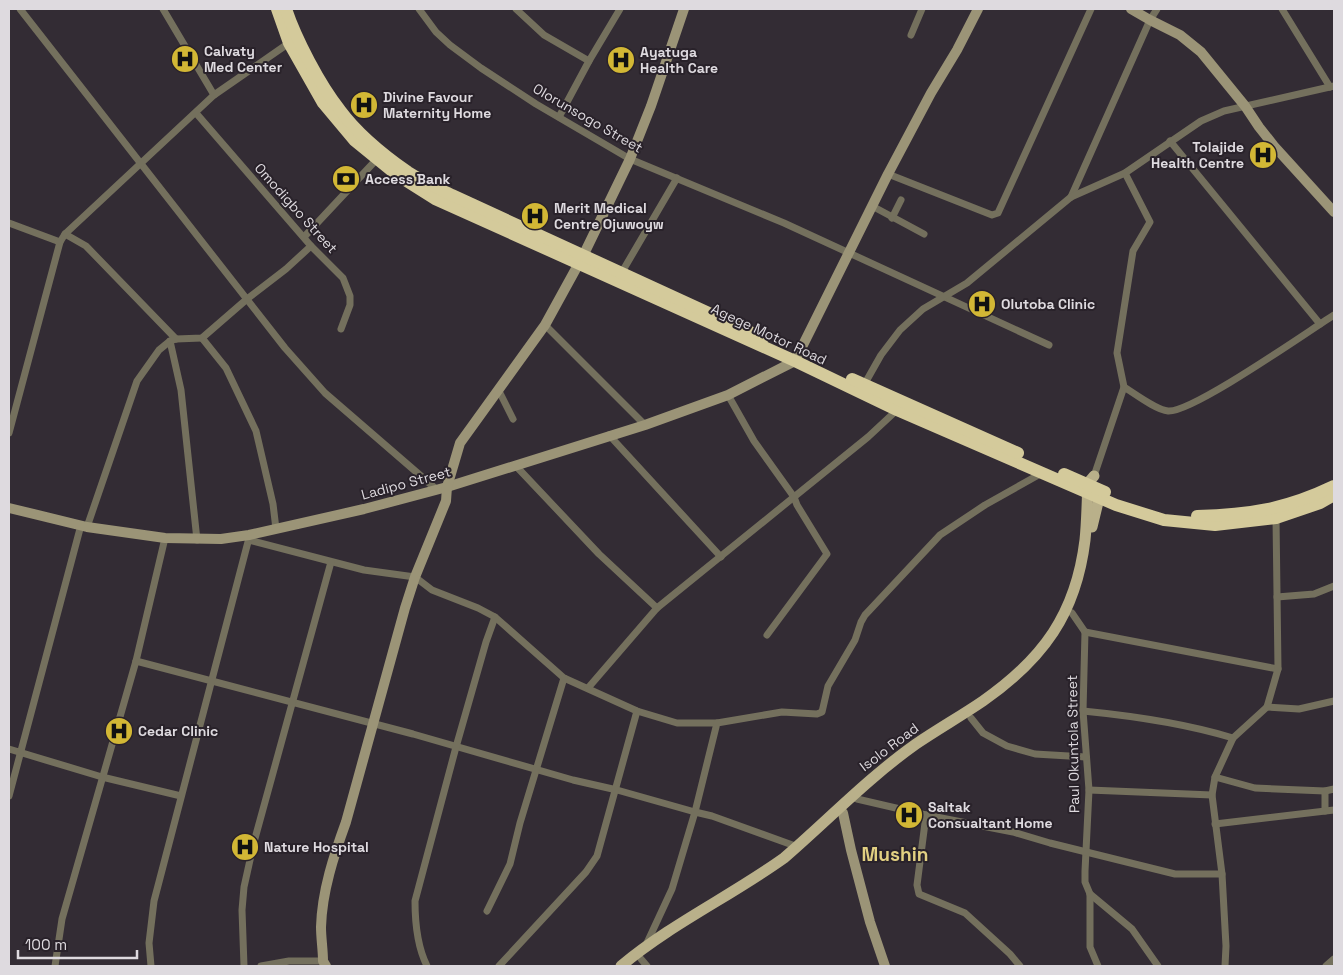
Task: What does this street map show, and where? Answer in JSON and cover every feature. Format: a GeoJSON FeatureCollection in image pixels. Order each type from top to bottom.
{"type":"FeatureCollection","features":[{"type":"Feature","properties":{"kind":"highway","name":"Agege Motor Road"},"geometry":{"type":"LineString","coordinates":[[277,9],[289,43],[323,102],[354,140],[397,175],[435,200],[581,259],[622,272],[797,358],[897,410],[1042,473],[1163,511],[1194,516],[1237,515],[1281,507],[1334,486]]}},
{"type":"Feature","properties":{"kind":"highway","name":"Agege Motor Road"},"geometry":{"type":"LineString","coordinates":[[286,9],[318,76],[340,111],[371,142],[409,172],[581,259],[797,358],[864,385],[1164,520],[1215,525],[1276,518],[1320,503],[1334,495]]}},
{"type":"Feature","properties":{"kind":"main road","name":"Isolo Road"},"geometry":{"type":"LineString","coordinates":[[640,964],[675,935],[778,870],[857,799],[904,761],[1008,692],[1035,666],[1072,613],[1082,581],[1093,488]]}},
{"type":"Feature","properties":{"kind":"main road","name":"Isolo Road"},"geometry":{"type":"LineString","coordinates":[[621,966],[645,947],[714,902],[768,870],[798,847],[875,775],[917,743],[982,702],[1019,673],[1042,649],[1066,612],[1078,574],[1093,488]]}},
{"type":"Feature","properties":{"kind":"street"},"geometry":{"type":"LineString","coordinates":[[20,9],[285,348],[325,394],[436,489]]}},
{"type":"Feature","properties":{"kind":"street"},"geometry":{"type":"LineString","coordinates":[[163,9],[214,95]]}},
{"type":"Feature","properties":{"kind":"street","name":"Olorunsogo Street"},"geometry":{"type":"LineString","coordinates":[[418,9],[436,32],[481,68],[630,159],[784,223],[944,295],[1049,345]]}},
{"type":"Feature","properties":{"kind":"street"},"geometry":{"type":"LineString","coordinates":[[516,9],[544,35],[589,61]]}},
{"type":"Feature","properties":{"kind":"street"},"geometry":{"type":"LineString","coordinates":[[559,117],[620,9]]}},
{"type":"Feature","properties":{"kind":"street"},"geometry":{"type":"LineString","coordinates":[[261,966],[289,961],[325,964],[321,926],[326,888],[415,577],[446,501],[447,487],[460,443],[545,325],[581,259],[630,159],[651,106],[684,9]]}},
{"type":"Feature","properties":{"kind":"street"},"geometry":{"type":"LineString","coordinates":[[911,35],[922,9]]}},
{"type":"Feature","properties":{"kind":"street"},"geometry":{"type":"LineString","coordinates":[[797,358],[888,174],[978,9]]}},
{"type":"Feature","properties":{"kind":"street"},"geometry":{"type":"LineString","coordinates":[[888,174],[992,215],[998,212],[1091,9]]}},
{"type":"Feature","properties":{"kind":"street"},"geometry":{"type":"LineString","coordinates":[[1131,9],[1189,41],[1208,60],[1274,146],[1334,212]]}},
{"type":"Feature","properties":{"kind":"street"},"geometry":{"type":"LineString","coordinates":[[1071,197],[1150,20],[1157,9]]}},
{"type":"Feature","properties":{"kind":"street"},"geometry":{"type":"LineString","coordinates":[[864,385],[881,355],[900,330],[923,308],[967,283],[1071,197],[1125,173],[1201,120],[1224,110],[1332,86],[1282,9]]}},
{"type":"Feature","properties":{"kind":"street"},"geometry":{"type":"LineString","coordinates":[[9,433],[60,242],[65,234],[214,95],[289,43]]}},
{"type":"Feature","properties":{"kind":"street","name":"Omodigbo Street"},"geometry":{"type":"LineString","coordinates":[[196,112],[311,246],[343,278],[350,296],[350,306],[341,329]]}},
{"type":"Feature","properties":{"kind":"street"},"geometry":{"type":"LineString","coordinates":[[1170,142],[1320,324]]}},
{"type":"Feature","properties":{"kind":"street"},"geometry":{"type":"LineString","coordinates":[[304,237],[377,159]]}},
{"type":"Feature","properties":{"kind":"street"},"geometry":{"type":"LineString","coordinates":[[1093,488],[1124,387],[1117,354],[1133,251],[1150,222],[1125,173]]}},
{"type":"Feature","properties":{"kind":"street"},"geometry":{"type":"LineString","coordinates":[[622,272],[677,178]]}},
{"type":"Feature","properties":{"kind":"street"},"geometry":{"type":"LineString","coordinates":[[892,218],[901,200]]}},
{"type":"Feature","properties":{"kind":"street"},"geometry":{"type":"LineString","coordinates":[[872,206],[924,234]]}},
{"type":"Feature","properties":{"kind":"street"},"geometry":{"type":"LineString","coordinates":[[9,223],[60,242]]}},
{"type":"Feature","properties":{"kind":"street"},"geometry":{"type":"LineString","coordinates":[[65,234],[86,246],[173,340],[181,390],[197,540]]}},
{"type":"Feature","properties":{"kind":"street"},"geometry":{"type":"LineString","coordinates":[[9,796],[84,526],[137,381],[159,350],[173,340],[202,338],[311,246]]}},
{"type":"Feature","properties":{"kind":"street"},"geometry":{"type":"LineString","coordinates":[[1124,387],[1167,411],[1180,409],[1194,403],[1241,375],[1334,315]]}},
{"type":"Feature","properties":{"kind":"street"},"geometry":{"type":"LineString","coordinates":[[545,325],[644,425]]}},
{"type":"Feature","properties":{"kind":"street"},"geometry":{"type":"LineString","coordinates":[[202,338],[226,368],[256,431],[273,504],[276,529]]}},
{"type":"Feature","properties":{"kind":"street","name":"Ladipo Street"},"geometry":{"type":"LineString","coordinates":[[9,508],[84,526],[165,538],[197,540],[249,538],[276,529],[364,509],[447,487],[644,425],[728,395],[797,358]]}},
{"type":"Feature","properties":{"kind":"street"},"geometry":{"type":"LineString","coordinates":[[498,389],[513,419]]}},
{"type":"Feature","properties":{"kind":"street"},"geometry":{"type":"LineString","coordinates":[[728,395],[754,441],[794,497],[813,534],[827,554],[767,635]]}},
{"type":"Feature","properties":{"kind":"street"},"geometry":{"type":"LineString","coordinates":[[588,688],[657,608],[794,497],[897,410]]}},
{"type":"Feature","properties":{"kind":"street"},"geometry":{"type":"LineString","coordinates":[[609,435],[721,557]]}},
{"type":"Feature","properties":{"kind":"street"},"geometry":{"type":"LineString","coordinates":[[514,465],[599,554],[657,608]]}},
{"type":"Feature","properties":{"kind":"street"},"geometry":{"type":"LineString","coordinates":[[151,966],[149,943],[154,901],[249,538],[331,562],[392,575],[415,577],[432,590],[478,608],[495,617],[564,678],[637,710],[677,723],[717,723],[782,712],[817,714],[822,712],[828,686],[855,640],[865,615],[940,535],[985,505],[1042,473]]}},
{"type":"Feature","properties":{"kind":"street"},"geometry":{"type":"LineString","coordinates":[[1225,966],[1226,946],[1222,874],[1212,795],[1215,777],[1233,738],[1267,707],[1278,669],[1276,518]]}},
{"type":"Feature","properties":{"kind":"street"},"geometry":{"type":"LineString","coordinates":[[55,966],[62,919],[136,661],[165,538]]}},
{"type":"Feature","properties":{"kind":"street"},"geometry":{"type":"LineString","coordinates":[[244,966],[242,910],[244,887],[254,842],[294,703],[305,654],[331,562]]}},
{"type":"Feature","properties":{"kind":"street"},"geometry":{"type":"LineString","coordinates":[[1277,597],[1314,594],[1334,586]]}},
{"type":"Feature","properties":{"kind":"street"},"geometry":{"type":"LineString","coordinates":[[1072,613],[1085,632],[1278,669]]}},
{"type":"Feature","properties":{"kind":"street"},"geometry":{"type":"LineString","coordinates":[[427,966],[415,928],[415,901],[456,748],[495,617]]}},
{"type":"Feature","properties":{"kind":"street","name":"Paul Okuntola Street"},"geometry":{"type":"LineString","coordinates":[[1085,632],[1083,711],[1089,790],[1085,882],[1090,894],[1090,947],[1098,966]]}},
{"type":"Feature","properties":{"kind":"street"},"geometry":{"type":"LineString","coordinates":[[136,661],[712,816],[798,847]]}},
{"type":"Feature","properties":{"kind":"street"},"geometry":{"type":"LineString","coordinates":[[487,911],[510,864],[520,823],[564,678]]}},
{"type":"Feature","properties":{"kind":"street"},"geometry":{"type":"LineString","coordinates":[[1267,707],[1299,709],[1334,701]]}},
{"type":"Feature","properties":{"kind":"street"},"geometry":{"type":"LineString","coordinates":[[499,966],[592,865],[597,856],[637,710]]}},
{"type":"Feature","properties":{"kind":"street"},"geometry":{"type":"LineString","coordinates":[[1083,711],[1168,722],[1233,738]]}},
{"type":"Feature","properties":{"kind":"street"},"geometry":{"type":"LineString","coordinates":[[971,718],[983,734],[1007,746],[1035,754],[1086,757]]}},
{"type":"Feature","properties":{"kind":"street"},"geometry":{"type":"LineString","coordinates":[[645,947],[672,889],[695,812],[717,723]]}},
{"type":"Feature","properties":{"kind":"street"},"geometry":{"type":"LineString","coordinates":[[9,749],[102,777],[181,796]]}},
{"type":"Feature","properties":{"kind":"street"},"geometry":{"type":"LineString","coordinates":[[1215,777],[1255,788],[1324,791],[1334,789]]}},
{"type":"Feature","properties":{"kind":"street"},"geometry":{"type":"LineString","coordinates":[[1089,790],[1212,795]]}},
{"type":"Feature","properties":{"kind":"street"},"geometry":{"type":"LineString","coordinates":[[1324,791],[1325,811]]}},
{"type":"Feature","properties":{"kind":"street"},"geometry":{"type":"LineString","coordinates":[[857,799],[1013,832],[1175,874],[1222,874]]}},
{"type":"Feature","properties":{"kind":"street"},"geometry":{"type":"LineString","coordinates":[[1215,824],[1334,810]]}},
{"type":"Feature","properties":{"kind":"street"},"geometry":{"type":"LineString","coordinates":[[843,813],[870,922],[885,966]]}},
{"type":"Feature","properties":{"kind":"street"},"geometry":{"type":"LineString","coordinates":[[926,815],[917,884],[919,894],[965,913],[1010,954],[1020,966]]}},
{"type":"Feature","properties":{"kind":"street"},"geometry":{"type":"LineString","coordinates":[[1090,894],[1132,929],[1158,966]]}},
{"type":"Feature","properties":{"kind":"street"},"geometry":{"type":"LineString","coordinates":[[1326,966],[1334,959]]}},
{"type":"Feature","properties":{"kind":"place","name":"Calvaty Med Center"},"geometry":{"type":"Point","coordinates":[185,59]}},
{"type":"Feature","properties":{"kind":"place","name":"Ayatuga Health Care"},"geometry":{"type":"Point","coordinates":[621,60]}},
{"type":"Feature","properties":{"kind":"place","name":"Divine Favour Maternity Home"},"geometry":{"type":"Point","coordinates":[364,105]}},
{"type":"Feature","properties":{"kind":"place","name":"Tolajide Health Centre"},"geometry":{"type":"Point","coordinates":[1263,155]}},
{"type":"Feature","properties":{"kind":"place","name":"Access Bank"},"geometry":{"type":"Point","coordinates":[346,179]}},
{"type":"Feature","properties":{"kind":"place","name":"Merit Medical Centre Ojuwoyw"},"geometry":{"type":"Point","coordinates":[535,216]}},
{"type":"Feature","properties":{"kind":"place","name":"Olutoba Clinic"},"geometry":{"type":"Point","coordinates":[982,304]}},
{"type":"Feature","properties":{"kind":"place","name":"Cedar Clinic"},"geometry":{"type":"Point","coordinates":[119,731]}},
{"type":"Feature","properties":{"kind":"place","name":"Saltak Consualtant Home"},"geometry":{"type":"Point","coordinates":[909,815]}},
{"type":"Feature","properties":{"kind":"place","name":"Nature Hospital"},"geometry":{"type":"Point","coordinates":[245,847]}},
{"type":"Feature","properties":{"kind":"district","name":"Mushin"},"geometry":{"type":"Point","coordinates":[895,854]}}]}
